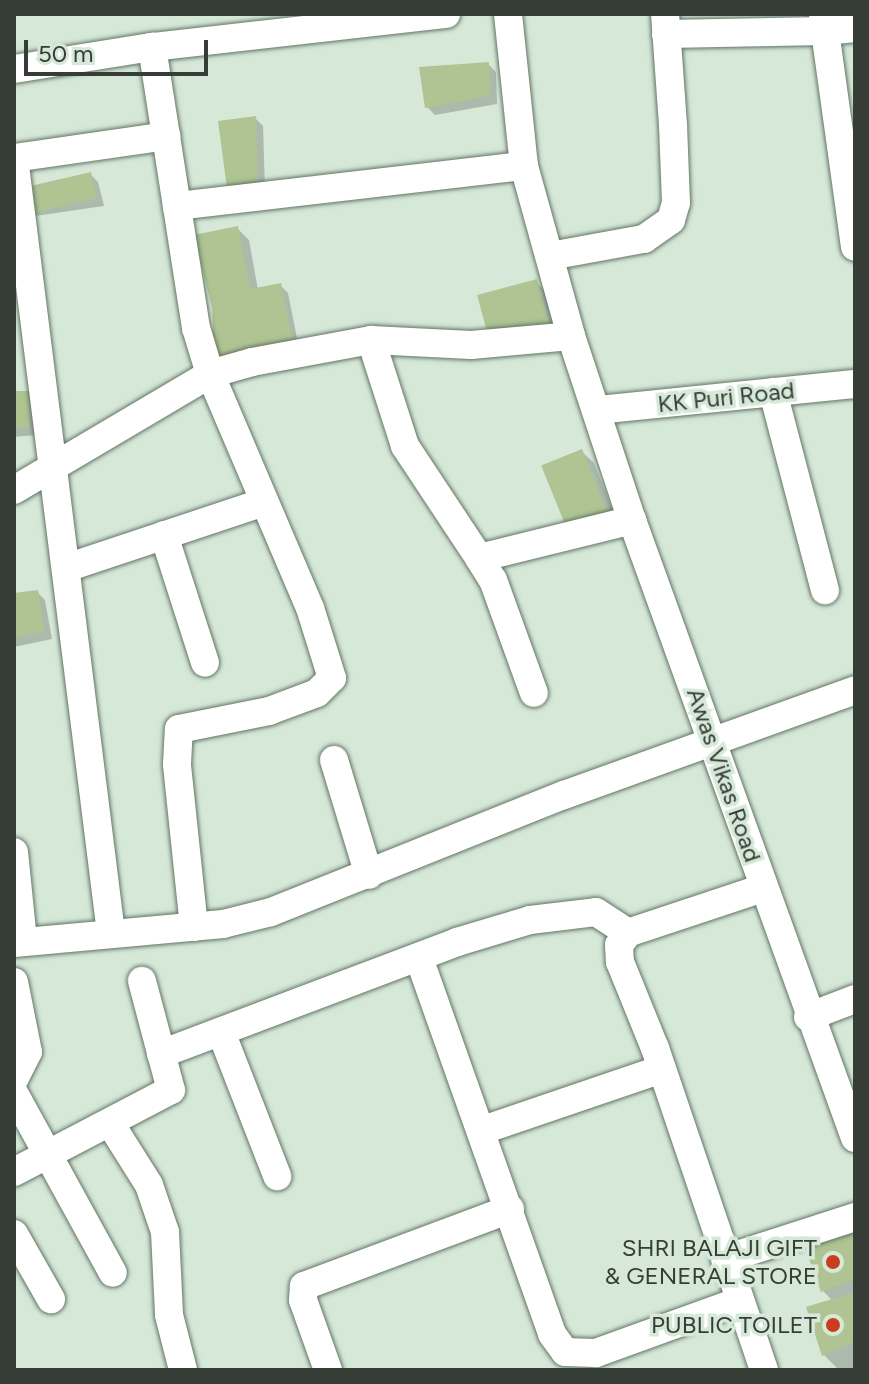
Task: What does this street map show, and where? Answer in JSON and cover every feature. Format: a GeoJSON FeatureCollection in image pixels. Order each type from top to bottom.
{"type":"FeatureCollection","features":[{"type":"Feature","properties":{"kind":"street"},"geometry":{"type":"LineString","coordinates":[[14,69],[308,21],[446,14]]}},
{"type":"Feature","properties":{"kind":"street","name":"Awas Vikas Road"},"geometry":{"type":"LineString","coordinates":[[508,14],[524,166],[571,336],[632,520],[808,1017],[855,1138]]}},
{"type":"Feature","properties":{"kind":"street"},"geometry":{"type":"LineString","coordinates":[[824,22],[852,194],[855,247]]}},
{"type":"Feature","properties":{"kind":"street"},"geometry":{"type":"LineString","coordinates":[[550,256],[644,239],[671,220],[674,156],[665,24],[824,22],[855,28]]}},
{"type":"Feature","properties":{"kind":"street"},"geometry":{"type":"LineString","coordinates":[[152,47],[190,299],[210,374],[310,608],[332,678],[317,693],[269,711],[179,729],[177,764],[194,927]]}},
{"type":"Feature","properties":{"kind":"street"},"geometry":{"type":"LineString","coordinates":[[111,933],[55,462],[14,158],[166,136]]}},
{"type":"Feature","properties":{"kind":"street"},"geometry":{"type":"LineString","coordinates":[[177,206],[524,166]]}},
{"type":"Feature","properties":{"kind":"street"},"geometry":{"type":"LineString","coordinates":[[14,490],[55,462],[210,374],[371,340],[471,345],[571,336]]}},
{"type":"Feature","properties":{"kind":"street"},"geometry":{"type":"LineString","coordinates":[[371,340],[394,425],[493,580],[534,693]]}},
{"type":"Feature","properties":{"kind":"street","name":"KK Puri Road"},"geometry":{"type":"LineString","coordinates":[[598,410],[855,384]]}},
{"type":"Feature","properties":{"kind":"street"},"geometry":{"type":"LineString","coordinates":[[773,392],[825,590]]}},
{"type":"Feature","properties":{"kind":"street"},"geometry":{"type":"LineString","coordinates":[[66,568],[264,502]]}},
{"type":"Feature","properties":{"kind":"street"},"geometry":{"type":"LineString","coordinates":[[479,558],[632,520]]}},
{"type":"Feature","properties":{"kind":"street"},"geometry":{"type":"LineString","coordinates":[[164,535],[205,663]]}},
{"type":"Feature","properties":{"kind":"street"},"geometry":{"type":"LineString","coordinates":[[14,852],[19,942],[194,927],[271,912],[564,795],[855,690]]}},
{"type":"Feature","properties":{"kind":"street"},"geometry":{"type":"LineString","coordinates":[[334,760],[369,875]]}},
{"type":"Feature","properties":{"kind":"street"},"geometry":{"type":"LineString","coordinates":[[763,888],[628,933],[619,945],[620,962],[662,1069],[764,1370]]}},
{"type":"Feature","properties":{"kind":"street"},"geometry":{"type":"LineString","coordinates":[[161,1054],[486,933],[580,910],[596,912],[628,933]]}},
{"type":"Feature","properties":{"kind":"street"},"geometry":{"type":"LineString","coordinates":[[419,958],[483,1130],[552,1334],[565,1352],[596,1353],[740,1301]]}},
{"type":"Feature","properties":{"kind":"street"},"geometry":{"type":"LineString","coordinates":[[14,1172],[171,1090],[142,981]]}},
{"type":"Feature","properties":{"kind":"street"},"geometry":{"type":"LineString","coordinates":[[14,982],[28,1052],[14,1080]]}},
{"type":"Feature","properties":{"kind":"street"},"geometry":{"type":"LineString","coordinates":[[808,1017],[855,999]]}},
{"type":"Feature","properties":{"kind":"street"},"geometry":{"type":"LineString","coordinates":[[221,1032],[277,1176]]}},
{"type":"Feature","properties":{"kind":"street"},"geometry":{"type":"LineString","coordinates":[[483,1130],[662,1069]]}},
{"type":"Feature","properties":{"kind":"street"},"geometry":{"type":"LineString","coordinates":[[14,1093],[113,1273]]}},
{"type":"Feature","properties":{"kind":"street"},"geometry":{"type":"LineString","coordinates":[[110,1123],[149,1185],[165,1232],[169,1315],[183,1370]]}},
{"type":"Feature","properties":{"kind":"street"},"geometry":{"type":"LineString","coordinates":[[328,1370],[303,1300],[304,1286],[510,1209]]}},
{"type":"Feature","properties":{"kind":"street"},"geometry":{"type":"LineString","coordinates":[[725,1259],[855,1217]]}},
{"type":"Feature","properties":{"kind":"street"},"geometry":{"type":"LineString","coordinates":[[14,1234],[51,1299]]}},
{"type":"Feature","properties":{"kind":"building"},"geometry":{"type":"Polygon","coordinates":[[[489,62],[490,96],[425,108],[419,67],[489,62]]]}},
{"type":"Feature","properties":{"kind":"building"},"geometry":{"type":"Polygon","coordinates":[[[256,116],[258,182],[227,188],[218,121],[256,116]]]}},
{"type":"Feature","properties":{"kind":"building"},"geometry":{"type":"Polygon","coordinates":[[[91,172],[97,198],[29,214],[23,188],[91,172]]]}},
{"type":"Feature","properties":{"kind":"building"},"geometry":{"type":"Polygon","coordinates":[[[238,226],[250,289],[281,283],[295,351],[214,355],[212,308],[194,235],[238,226]]]}},
{"type":"Feature","properties":{"kind":"building"},"geometry":{"type":"Polygon","coordinates":[[[537,279],[550,328],[490,344],[477,295],[537,279]]]}},
{"type":"Feature","properties":{"kind":"building"},"geometry":{"type":"Polygon","coordinates":[[[14,391],[29,391],[29,428],[14,428],[14,391]]]}},
{"type":"Feature","properties":{"kind":"building"},"geometry":{"type":"Polygon","coordinates":[[[582,449],[609,517],[569,533],[541,465],[582,449]]]}},
{"type":"Feature","properties":{"kind":"building"},"geometry":{"type":"Polygon","coordinates":[[[38,590],[45,631],[14,638],[14,593],[38,590]]]}},
{"type":"Feature","properties":{"kind":"building","name":"SHRI BALAJI GIFT & GENERAL STORE"},"geometry":{"type":"Polygon","coordinates":[[[855,1230],[855,1279],[821,1292],[804,1245],[855,1230]]]}},
{"type":"Feature","properties":{"kind":"building","name":"PUBLIC TOILET"},"geometry":{"type":"Polygon","coordinates":[[[855,1292],[855,1342],[822,1356],[806,1307],[855,1292]]]}},
{"type":"Feature","properties":{"kind":"place","name":"SHRI BALAJI GIFT & GENERAL STORE"},"geometry":{"type":"Point","coordinates":[833,1262]}},
{"type":"Feature","properties":{"kind":"place","name":"PUBLIC TOILET"},"geometry":{"type":"Point","coordinates":[833,1325]}}]}
